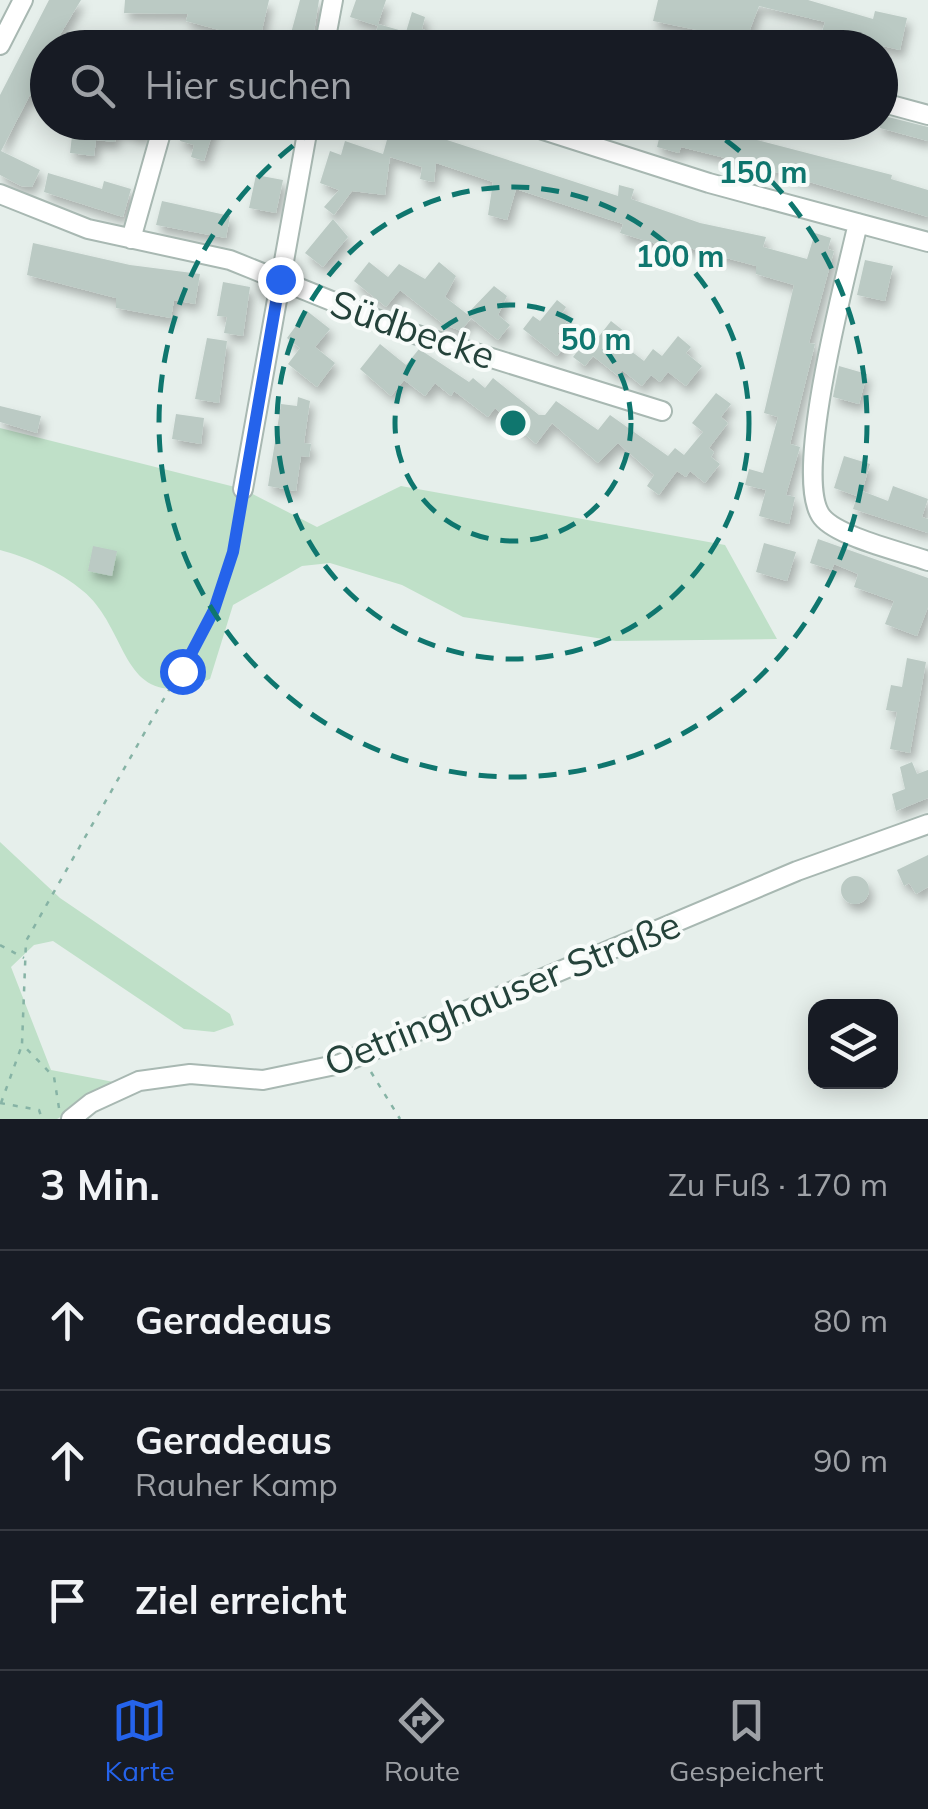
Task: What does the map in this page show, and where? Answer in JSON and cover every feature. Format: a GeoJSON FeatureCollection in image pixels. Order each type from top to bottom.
{"type":"FeatureCollection","features":[{"type":"Feature","properties":{"kind":"street"},"geometry":{"type":"LineString","coordinates":[[0,45],[23,0]]}},
{"type":"Feature","properties":{"kind":"street"},"geometry":{"type":"LineString","coordinates":[[327,30],[333,0]]}},
{"type":"Feature","properties":{"kind":"street"},"geometry":{"type":"LineString","coordinates":[[898,107],[928,116]]}},
{"type":"Feature","properties":{"kind":"street"},"geometry":{"type":"LineString","coordinates":[[131,239],[159,140]]}},
{"type":"Feature","properties":{"kind":"street"},"geometry":{"type":"LineString","coordinates":[[242,489],[306,140]]}},
{"type":"Feature","properties":{"kind":"street"},"geometry":{"type":"LineString","coordinates":[[573,140],[709,184],[928,242]]}},
{"type":"Feature","properties":{"kind":"street","name":"Südbecke"},"geometry":{"type":"LineString","coordinates":[[0,194],[62,220],[230,260],[411,333],[662,411]]}},
{"type":"Feature","properties":{"kind":"street"},"geometry":{"type":"LineString","coordinates":[[858,223],[820,391],[814,497],[821,516],[838,528],[928,560]]}},
{"type":"Feature","properties":{"kind":"street","name":"Oetringhauser Straße"},"geometry":{"type":"LineString","coordinates":[[71,1119],[90,1103],[138,1081],[190,1074],[262,1080],[353,1059],[811,866],[928,824]]}},
{"type":"Feature","properties":{"kind":"path"},"geometry":{"type":"LineString","coordinates":[[42,1119],[38,1110],[0,1103],[22,1044],[26,942],[214,610],[233,552],[242,489]]}},
{"type":"Feature","properties":{"kind":"path"},"geometry":{"type":"LineString","coordinates":[[0,945],[25,959]]}},
{"type":"Feature","properties":{"kind":"path"},"geometry":{"type":"LineString","coordinates":[[22,1044],[54,1077],[61,1119]]}},
{"type":"Feature","properties":{"kind":"path"},"geometry":{"type":"LineString","coordinates":[[353,1059],[374,1074],[400,1119]]}},
{"type":"Feature","properties":{"kind":"green space"},"geometry":{"type":"Polygon","coordinates":[[[0,428],[243,489],[317,527],[401,486],[725,545],[777,639],[616,641],[463,617],[402,585],[330,563],[302,566],[233,605],[210,679],[181,688],[159,687],[143,679],[131,664],[99,608],[83,591],[43,566],[0,550],[0,428]]]}},
{"type":"Feature","properties":{"kind":"green space"},"geometry":{"type":"Polygon","coordinates":[[[0,842],[60,898],[230,1014],[234,1025],[214,1032],[184,1029],[53,941],[34,945],[11,967],[51,1070],[119,1083],[57,1119],[0,1119],[0,842]]]}},
{"type":"Feature","properties":{"kind":"building"},"geometry":{"type":"Polygon","coordinates":[[[49,0],[81,0],[63,30],[34,30],[49,0]]]}},
{"type":"Feature","properties":{"kind":"building"},"geometry":{"type":"Polygon","coordinates":[[[125,0],[269,0],[262,30],[219,30],[186,21],[188,14],[124,13],[125,0]]]}},
{"type":"Feature","properties":{"kind":"building"},"geometry":{"type":"Polygon","coordinates":[[[300,0],[319,0],[314,30],[292,30],[300,0]]]}},
{"type":"Feature","properties":{"kind":"building"},"geometry":{"type":"Polygon","coordinates":[[[356,0],[386,0],[378,24],[399,30],[377,30],[378,26],[350,17],[356,0]]]}},
{"type":"Feature","properties":{"kind":"building"},"geometry":{"type":"Polygon","coordinates":[[[658,0],[808,0],[873,19],[875,11],[907,18],[900,50],[898,30],[823,30],[825,22],[759,6],[750,30],[697,30],[653,21],[658,0]]]}},
{"type":"Feature","properties":{"kind":"building"},"geometry":{"type":"Polygon","coordinates":[[[412,12],[425,17],[422,29],[407,30],[412,12]]]}},
{"type":"Feature","properties":{"kind":"building"},"geometry":{"type":"Polygon","coordinates":[[[30,37],[30,95],[1,151],[40,170],[32,187],[0,175],[0,95],[30,37]]]}},
{"type":"Feature","properties":{"kind":"building"},"geometry":{"type":"Polygon","coordinates":[[[898,120],[928,127],[928,141],[898,133],[898,120]]]}},
{"type":"Feature","properties":{"kind":"building"},"geometry":{"type":"Polygon","coordinates":[[[72,140],[96,140],[94,156],[70,153],[72,140]]]}},
{"type":"Feature","properties":{"kind":"building"},"geometry":{"type":"Polygon","coordinates":[[[210,140],[204,161],[191,157],[194,145],[180,141],[210,140]]]}},
{"type":"Feature","properties":{"kind":"building"},"geometry":{"type":"Polygon","coordinates":[[[387,140],[447,140],[618,196],[619,185],[634,189],[631,199],[700,223],[766,237],[763,247],[807,259],[815,233],[831,238],[828,249],[834,251],[809,343],[815,344],[790,444],[800,447],[786,495],[795,497],[789,524],[759,516],[766,490],[745,485],[749,469],[763,473],[778,417],[764,413],[794,285],[756,274],[756,266],[678,245],[676,250],[620,233],[623,224],[516,189],[507,220],[488,215],[493,182],[436,163],[434,182],[420,179],[422,167],[390,157],[385,195],[352,191],[334,215],[324,207],[339,190],[320,183],[330,151],[341,155],[345,141],[383,154],[387,140]]]}},
{"type":"Feature","properties":{"kind":"building"},"geometry":{"type":"Polygon","coordinates":[[[659,140],[757,140],[892,175],[891,179],[928,190],[928,217],[745,163],[681,147],[679,153],[657,147],[659,140]]]}},
{"type":"Feature","properties":{"kind":"building"},"geometry":{"type":"Polygon","coordinates":[[[48,173],[102,189],[104,181],[131,189],[123,217],[44,192],[48,173]]]}},
{"type":"Feature","properties":{"kind":"building"},"geometry":{"type":"Polygon","coordinates":[[[256,175],[283,180],[276,213],[249,208],[256,175]]]}},
{"type":"Feature","properties":{"kind":"building"},"geometry":{"type":"Polygon","coordinates":[[[162,201],[230,216],[226,238],[156,225],[162,201]]]}},
{"type":"Feature","properties":{"kind":"building"},"geometry":{"type":"Polygon","coordinates":[[[333,219],[348,237],[323,267],[305,253],[333,219]]]}},
{"type":"Feature","properties":{"kind":"building"},"geometry":{"type":"Polygon","coordinates":[[[33,243],[130,265],[200,274],[195,304],[174,300],[171,318],[116,308],[116,298],[27,275],[33,243]]]}},
{"type":"Feature","properties":{"kind":"building"},"geometry":{"type":"Polygon","coordinates":[[[865,260],[893,266],[885,301],[857,295],[865,260]]]}},
{"type":"Feature","properties":{"kind":"building"},"geometry":{"type":"Polygon","coordinates":[[[369,262],[388,277],[399,264],[425,279],[439,262],[456,276],[445,297],[467,314],[494,286],[507,296],[498,315],[510,325],[498,340],[471,318],[461,331],[443,324],[400,290],[386,307],[354,281],[369,262]]]}},
{"type":"Feature","properties":{"kind":"building"},"geometry":{"type":"Polygon","coordinates":[[[223,282],[250,287],[243,336],[224,333],[227,317],[217,316],[223,282]]]}},
{"type":"Feature","properties":{"kind":"building"},"geometry":{"type":"Polygon","coordinates":[[[557,300],[566,307],[561,315],[568,320],[557,334],[568,342],[557,356],[523,329],[533,316],[540,321],[557,300]]]}},
{"type":"Feature","properties":{"kind":"building"},"geometry":{"type":"Polygon","coordinates":[[[307,311],[330,329],[315,347],[335,363],[317,387],[288,364],[300,348],[287,338],[307,311]]]}},
{"type":"Feature","properties":{"kind":"building"},"geometry":{"type":"Polygon","coordinates":[[[611,321],[625,332],[618,341],[644,361],[653,349],[662,356],[678,336],[691,347],[686,353],[702,366],[686,386],[668,372],[660,382],[651,375],[642,386],[622,370],[618,376],[593,356],[585,366],[573,357],[583,344],[589,349],[611,321]]]}},
{"type":"Feature","properties":{"kind":"building"},"geometry":{"type":"Polygon","coordinates":[[[207,338],[227,341],[219,403],[195,399],[207,338]]]}},
{"type":"Feature","properties":{"kind":"building"},"geometry":{"type":"Polygon","coordinates":[[[380,344],[406,365],[419,349],[469,382],[473,378],[485,388],[493,378],[539,415],[545,415],[556,401],[598,430],[610,415],[668,456],[675,448],[684,455],[703,432],[692,423],[716,393],[731,404],[721,417],[728,423],[709,448],[714,452],[711,457],[720,464],[705,483],[690,471],[686,477],[677,471],[659,495],[647,486],[654,475],[618,443],[598,463],[552,423],[536,444],[495,408],[488,417],[454,391],[451,396],[435,383],[425,396],[404,380],[391,396],[360,369],[380,344]]]}},
{"type":"Feature","properties":{"kind":"building"},"geometry":{"type":"Polygon","coordinates":[[[839,366],[867,374],[859,404],[833,397],[839,366]]]}},
{"type":"Feature","properties":{"kind":"building"},"geometry":{"type":"Polygon","coordinates":[[[298,397],[310,401],[304,443],[311,444],[309,457],[301,456],[296,491],[268,486],[281,404],[297,406],[298,397]]]}},
{"type":"Feature","properties":{"kind":"building"},"geometry":{"type":"Polygon","coordinates":[[[0,406],[41,416],[37,433],[0,422],[0,406]]]}},
{"type":"Feature","properties":{"kind":"building"},"geometry":{"type":"Polygon","coordinates":[[[176,414],[204,418],[201,444],[172,439],[176,414]]]}},
{"type":"Feature","properties":{"kind":"building"},"geometry":{"type":"Polygon","coordinates":[[[844,456],[870,464],[862,491],[888,501],[893,486],[928,499],[922,517],[928,519],[928,533],[853,509],[857,496],[834,488],[844,456]]]}},
{"type":"Feature","properties":{"kind":"building"},"geometry":{"type":"Polygon","coordinates":[[[818,539],[928,578],[928,607],[917,636],[885,624],[894,601],[854,587],[858,574],[834,564],[832,570],[810,563],[818,539]]]}},
{"type":"Feature","properties":{"kind":"building"},"geometry":{"type":"Polygon","coordinates":[[[764,543],[796,552],[787,581],[756,572],[764,543]]]}},
{"type":"Feature","properties":{"kind":"building"},"geometry":{"type":"Polygon","coordinates":[[[93,546],[117,551],[112,576],[88,571],[93,546]]]}},
{"type":"Feature","properties":{"kind":"building"},"geometry":{"type":"Polygon","coordinates":[[[907,658],[926,662],[910,753],[890,749],[897,712],[886,710],[891,685],[902,687],[907,658]]]}},
{"type":"Feature","properties":{"kind":"building"},"geometry":{"type":"Polygon","coordinates":[[[912,762],[917,774],[928,770],[928,798],[896,811],[892,794],[905,789],[900,767],[912,762]]]}},
{"type":"Feature","properties":{"kind":"building"},"geometry":{"type":"Polygon","coordinates":[[[928,855],[928,887],[916,894],[909,883],[904,886],[897,870],[928,855]]]}},
{"type":"Feature","properties":{"kind":"building"},"geometry":{"type":"Polygon","coordinates":[[[855,876],[865,880],[869,890],[865,900],[855,904],[845,900],[841,890],[845,880],[855,876]]]}},
{"type":"Feature","properties":{"kind":"route"},"geometry":{"type":"LineString","coordinates":[[182,671],[214,610],[233,552],[280,279]]}}]}
